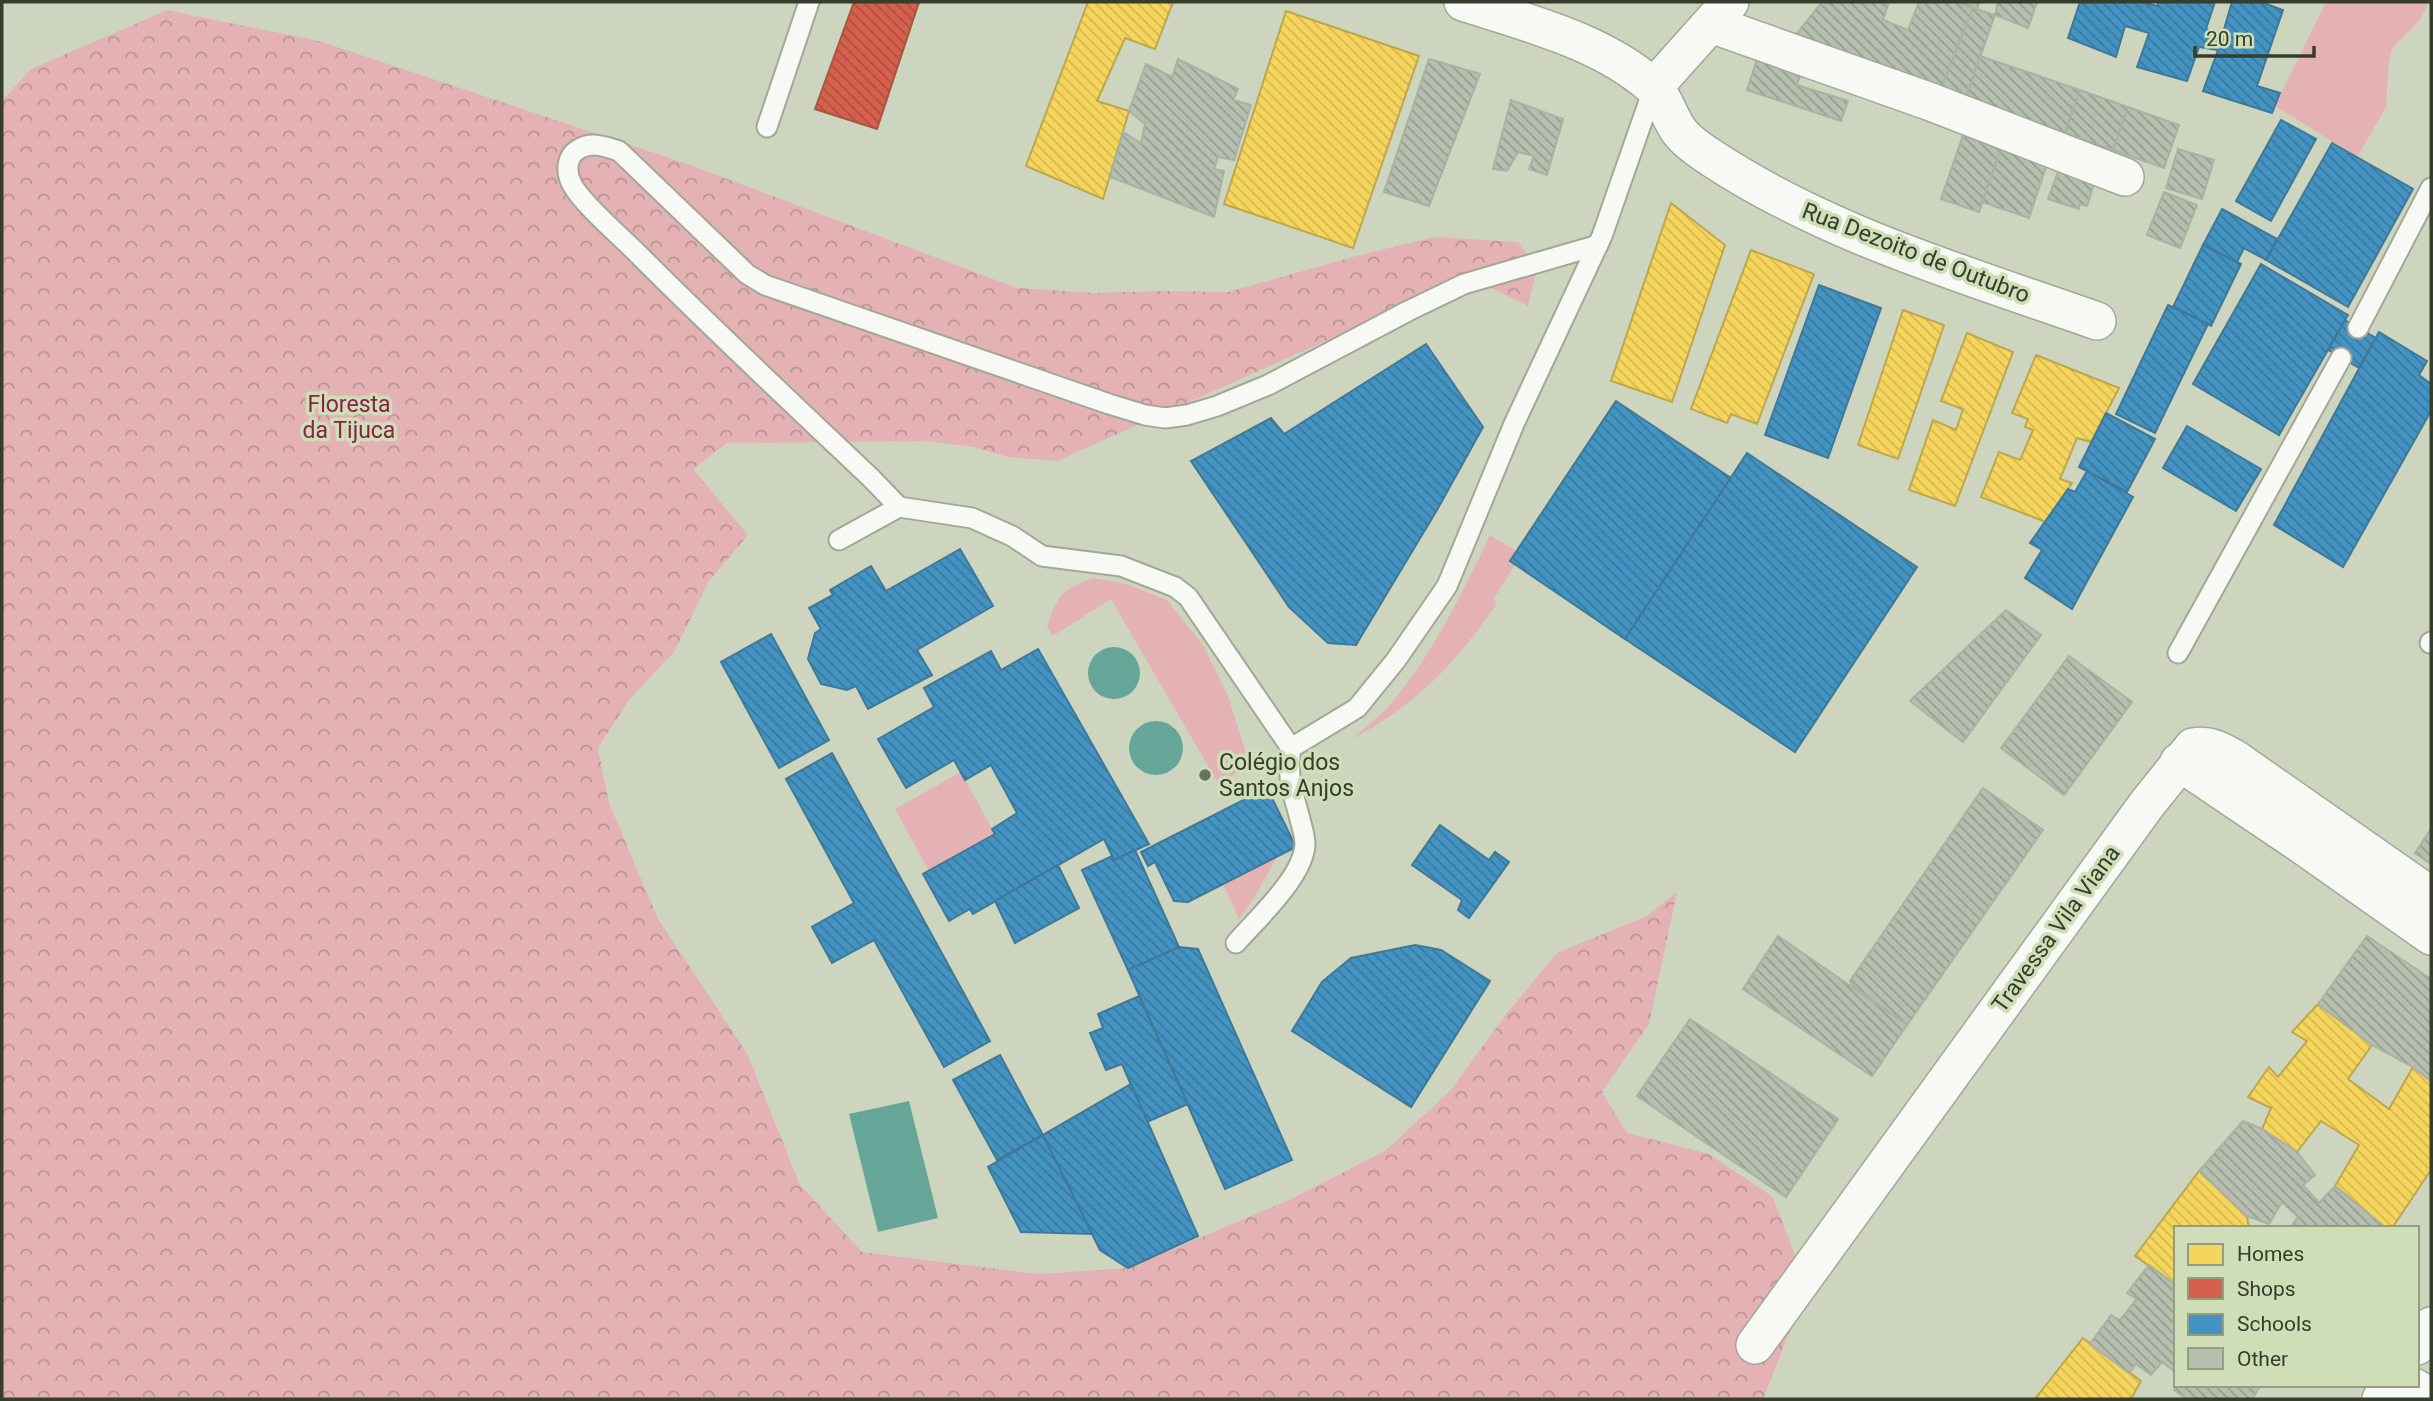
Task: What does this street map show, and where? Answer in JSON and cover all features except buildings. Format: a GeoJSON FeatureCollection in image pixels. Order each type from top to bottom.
{"type":"FeatureCollection","features":[{"type":"Feature","properties":{"kind":"street","name":"Rua Dezoito de Outubro"},"geometry":{"type":"LineString","coordinates":[[1463,2],[1559,33],[1609,56],[1654,87],[1679,132],[1705,154],[1789,204],[1914,257],[2097,321]]}},
{"type":"Feature","properties":{"kind":"street"},"geometry":{"type":"LineString","coordinates":[[1654,87],[1721,13],[1942,106],[2125,177]]}},
{"type":"Feature","properties":{"kind":"street","name":"Travessa Vila Viana"},"geometry":{"type":"LineString","coordinates":[[1755,1345],[2179,762],[2193,747],[2204,745],[2235,759],[2431,896]]}},
{"type":"Feature","properties":{"kind":"street"},"geometry":{"type":"LineString","coordinates":[[2179,762],[2431,936]]}},
{"type":"Feature","properties":{"kind":"street"},"geometry":{"type":"LineString","coordinates":[[2419,1343],[2431,1326]]}},
{"type":"Feature","properties":{"kind":"street"},"geometry":{"type":"LineString","coordinates":[[2414,1387],[2431,1397]]}},
{"type":"Feature","properties":{"kind":"lane"},"geometry":{"type":"LineString","coordinates":[[767,127],[809,2]]}},
{"type":"Feature","properties":{"kind":"lane"},"geometry":{"type":"LineString","coordinates":[[1291,748],[1357,708],[1396,660],[1447,586],[1514,424],[1598,245],[1654,87]]}},
{"type":"Feature","properties":{"kind":"lane"},"geometry":{"type":"LineString","coordinates":[[899,507],[591,207],[572,185],[568,164],[572,153],[583,146],[601,145],[620,151],[747,274],[765,285],[1109,404],[1165,418],[1217,406],[1268,385],[1408,310],[1464,284],[1598,245]]}},
{"type":"Feature","properties":{"kind":"lane"},"geometry":{"type":"LineString","coordinates":[[2358,328],[2431,188]]}},
{"type":"Feature","properties":{"kind":"lane"},"geometry":{"type":"LineString","coordinates":[[2178,653],[2341,358]]}},
{"type":"Feature","properties":{"kind":"lane"},"geometry":{"type":"LineString","coordinates":[[839,540],[899,507],[972,518],[1012,536],[1042,556],[1121,566],[1175,587],[1188,597],[1291,748],[1289,784],[1305,845],[1300,864],[1271,904],[1236,943]]}},
{"type":"Feature","properties":{"kind":"green space"},"geometry":{"type":"Polygon","coordinates":[[[2326,2],[2429,2],[2419,21],[2392,48],[2386,107],[2357,157],[2275,106],[2326,2]]]}},
{"type":"Feature","properties":{"kind":"green space","name":"Floresta da Tijuca"},"geometry":{"type":"Polygon","coordinates":[[[167,10],[319,41],[690,165],[1017,288],[1094,293],[1228,292],[1434,237],[1518,242],[1537,268],[1528,306],[1469,277],[1057,461],[1008,457],[974,447],[927,441],[727,443],[693,469],[748,535],[709,581],[674,652],[629,700],[598,748],[609,803],[658,919],[748,1055],[800,1185],[862,1252],[1039,1274],[1128,1268],[1289,1200],[1385,1151],[1450,1091],[1507,1013],[1557,953],[1647,916],[1677,892],[1649,1024],[1602,1092],[1627,1133],[1709,1154],[1773,1197],[1807,1288],[1763,1399],[2,1399],[2,101],[31,69],[167,10]]]}},
{"type":"Feature","properties":{"kind":"green space"},"geometry":{"type":"Polygon","coordinates":[[[1490,535],[1516,551],[1510,561],[1515,565],[1494,598],[1496,605],[1465,646],[1433,681],[1396,712],[1352,739],[1389,706],[1419,667],[1457,602],[1490,535]]]}},
{"type":"Feature","properties":{"kind":"green space"},"geometry":{"type":"Polygon","coordinates":[[[1093,578],[1127,584],[1167,600],[1203,645],[1228,696],[1250,766],[1218,783],[1111,599],[1053,636],[1047,627],[1062,595],[1074,586],[1093,578]]]}},
{"type":"Feature","properties":{"kind":"green space"},"geometry":{"type":"Polygon","coordinates":[[[961,772],[995,834],[929,871],[895,809],[961,772]]]}},
{"type":"Feature","properties":{"kind":"green space"},"geometry":{"type":"Polygon","coordinates":[[[1277,857],[1254,898],[1239,919],[1223,884],[1277,857]]]}},
{"type":"Feature","properties":{"kind":"water"},"geometry":{"type":"Polygon","coordinates":[[[1114,647],[1133,654],[1140,673],[1133,692],[1114,699],[1095,692],[1088,673],[1095,654],[1114,647]]]}},
{"type":"Feature","properties":{"kind":"water"},"geometry":{"type":"Polygon","coordinates":[[[1156,721],[1175,729],[1183,748],[1175,767],[1156,775],[1137,767],[1129,748],[1137,729],[1156,721]]]}},
{"type":"Feature","properties":{"kind":"water"},"geometry":{"type":"Polygon","coordinates":[[[909,1101],[938,1218],[878,1232],[849,1114],[909,1101]]]}},
{"type":"Feature","properties":{"kind":"place","name":"Colégio dos Santos Anjos"},"geometry":{"type":"Point","coordinates":[1205,775]}}]}
